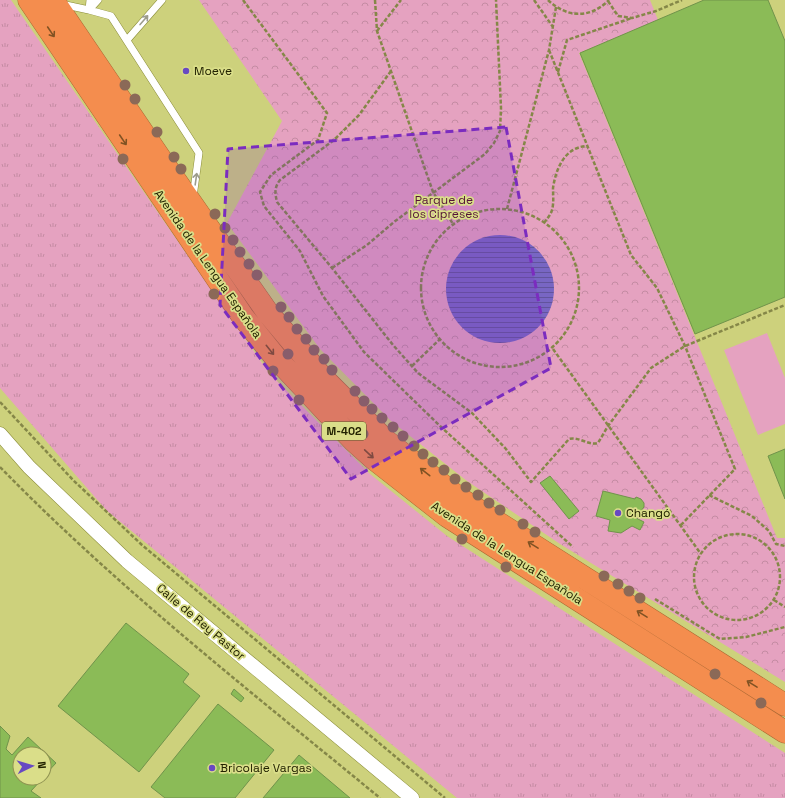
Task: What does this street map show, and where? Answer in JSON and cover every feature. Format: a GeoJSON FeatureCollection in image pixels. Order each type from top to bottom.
{"type":"FeatureCollection","features":[{"type":"Feature","properties":{"kind":"highway","name":"Avenida de la Lengua Española"},"geometry":{"type":"LineString","coordinates":[[29,0],[243,317],[276,358],[353,440],[373,458],[446,516],[785,732]]}},
{"type":"Feature","properties":{"kind":"highway","name":"Avenida de la Lengua Española"},"geometry":{"type":"LineString","coordinates":[[54,1],[268,313],[321,376],[385,440],[459,498],[785,705]]}},
{"type":"Feature","properties":{"kind":"street","name":"Calle de Rey Pastor"},"geometry":{"type":"LineString","coordinates":[[0,434],[29,466],[127,561],[412,798]]}},
{"type":"Feature","properties":{"kind":"lane"},"geometry":{"type":"LineString","coordinates":[[89,10],[90,0]]}},
{"type":"Feature","properties":{"kind":"lane"},"geometry":{"type":"LineString","coordinates":[[89,10],[98,0]]}},
{"type":"Feature","properties":{"kind":"lane"},"geometry":{"type":"LineString","coordinates":[[127,40],[162,0]]}},
{"type":"Feature","properties":{"kind":"lane"},"geometry":{"type":"LineString","coordinates":[[54,1],[111,16],[199,153],[192,204]]}},
{"type":"Feature","properties":{"kind":"path"},"geometry":{"type":"LineString","coordinates":[[243,0],[327,113],[318,140],[271,175],[260,192],[264,206],[300,251],[323,296],[364,352],[440,426],[577,550]]}},
{"type":"Feature","properties":{"kind":"path"},"geometry":{"type":"LineString","coordinates":[[375,0],[377,31],[433,192],[453,224]]}},
{"type":"Feature","properties":{"kind":"path"},"geometry":{"type":"LineString","coordinates":[[377,31],[401,0]]}},
{"type":"Feature","properties":{"kind":"path"},"geometry":{"type":"LineString","coordinates":[[332,268],[367,245],[394,222],[485,154],[494,143],[500,131],[501,108],[496,0]]}},
{"type":"Feature","properties":{"kind":"path"},"geometry":{"type":"LineString","coordinates":[[534,0],[553,27]]}},
{"type":"Feature","properties":{"kind":"path"},"geometry":{"type":"LineString","coordinates":[[548,0],[556,7],[569,13],[581,14],[601,7],[608,0],[618,16],[632,18]]}},
{"type":"Feature","properties":{"kind":"path"},"geometry":{"type":"LineString","coordinates":[[558,73],[567,40],[656,11],[682,0]]}},
{"type":"Feature","properties":{"kind":"path"},"geometry":{"type":"LineString","coordinates":[[508,208],[549,50],[556,7]]}},
{"type":"Feature","properties":{"kind":"path"},"geometry":{"type":"LineString","coordinates":[[549,50],[631,255],[657,288],[685,346],[735,469],[680,526]]}},
{"type":"Feature","properties":{"kind":"path"},"geometry":{"type":"LineString","coordinates":[[391,71],[359,115],[334,140],[294,168],[280,180],[276,186],[275,192],[277,202],[393,345],[418,373],[472,413],[506,449],[531,482],[569,439],[574,438],[593,444],[598,443],[608,426],[651,368],[685,346],[785,305]]}},
{"type":"Feature","properties":{"kind":"path"},"geometry":{"type":"LineString","coordinates":[[544,223],[552,210],[554,187],[558,169],[562,161],[567,154],[573,150],[587,146]]}},
{"type":"Feature","properties":{"kind":"path"},"geometry":{"type":"LineString","coordinates":[[508,208],[536,216],[562,237],[578,269],[579,305],[564,337],[545,355],[517,367],[481,366],[454,354],[439,340],[427,320],[421,296],[423,268],[434,244],[453,224],[466,216],[479,211],[508,208]]}},
{"type":"Feature","properties":{"kind":"path"},"geometry":{"type":"LineString","coordinates":[[412,366],[439,340]]}},
{"type":"Feature","properties":{"kind":"path"},"geometry":{"type":"LineString","coordinates":[[553,349],[701,554]]}},
{"type":"Feature","properties":{"kind":"path"},"geometry":{"type":"LineString","coordinates":[[0,402],[73,480],[142,545],[445,798]]}},
{"type":"Feature","properties":{"kind":"path"},"geometry":{"type":"LineString","coordinates":[[0,467],[96,561],[144,603],[380,798]]}},
{"type":"Feature","properties":{"kind":"path"},"geometry":{"type":"LineString","coordinates":[[709,495],[752,516],[770,531],[776,544],[785,546]]}},
{"type":"Feature","properties":{"kind":"path"},"geometry":{"type":"LineString","coordinates":[[745,534],[761,540],[773,552],[780,568],[780,584],[774,600],[763,613],[747,620],[730,620],[714,614],[702,602],[695,587],[695,570],[701,554],[712,542],[728,535],[745,534]]}},
{"type":"Feature","properties":{"kind":"path"},"geometry":{"type":"LineString","coordinates":[[655,598],[720,639],[746,637],[785,627]]}},
{"type":"Feature","properties":{"kind":"path"},"geometry":{"type":"LineString","coordinates":[[774,600],[785,607]]}},
{"type":"Feature","properties":{"kind":"highlighted area"},"geometry":{"type":"Polygon","coordinates":[[[506,127],[551,368],[351,479],[220,305],[228,149],[506,127]]]}},
{"type":"Feature","properties":{"kind":"green space"},"geometry":{"type":"Polygon","coordinates":[[[0,0],[11,0],[269,373],[370,474],[447,536],[785,753],[785,798],[457,798],[107,511],[0,388],[0,0]]]}},
{"type":"Feature","properties":{"kind":"green space","name":"Parque de los Cipreses"},"geometry":{"type":"Polygon","coordinates":[[[199,0],[650,0],[658,20],[579,53],[777,538],[785,538],[785,682],[560,544],[467,481],[391,421],[320,349],[227,223],[282,121],[199,0]]]}},
{"type":"Feature","properties":{"kind":"green space"},"geometry":{"type":"Polygon","coordinates":[[[767,333],[785,378],[785,424],[758,435],[724,350],[767,333]]]}},
{"type":"Feature","properties":{"kind":"shaded area"},"geometry":{"type":"Polygon","coordinates":[[[500,235],[521,239],[538,251],[550,268],[554,289],[550,310],[538,327],[521,339],[500,343],[479,339],[462,327],[450,310],[446,289],[450,268],[462,251],[479,239],[500,235]]]}},
{"type":"Feature","properties":{"kind":"building"},"geometry":{"type":"Polygon","coordinates":[[[704,0],[768,0],[785,41],[785,297],[695,334],[580,53],[704,0]]]}},
{"type":"Feature","properties":{"kind":"building"},"geometry":{"type":"Polygon","coordinates":[[[785,449],[785,499],[768,456],[785,449]]]}},
{"type":"Feature","properties":{"kind":"building"},"geometry":{"type":"Polygon","coordinates":[[[550,476],[579,511],[569,519],[540,483],[550,476]]]}},
{"type":"Feature","properties":{"kind":"building","name":"Changó"},"geometry":{"type":"Polygon","coordinates":[[[603,491],[635,499],[636,497],[641,499],[644,503],[644,507],[636,518],[644,522],[640,530],[632,526],[621,533],[608,531],[610,520],[596,516],[603,491]]]}},
{"type":"Feature","properties":{"kind":"building"},"geometry":{"type":"Polygon","coordinates":[[[126,623],[189,674],[183,682],[200,696],[139,772],[58,706],[126,623]]]}},
{"type":"Feature","properties":{"kind":"building"},"geometry":{"type":"Polygon","coordinates":[[[234,689],[244,698],[241,702],[231,694],[234,689]]]}},
{"type":"Feature","properties":{"kind":"building","name":"Bricolaje Vargas"},"geometry":{"type":"Polygon","coordinates":[[[218,704],[274,750],[235,798],[165,798],[151,787],[218,704]]]}},
{"type":"Feature","properties":{"kind":"building"},"geometry":{"type":"Polygon","coordinates":[[[0,726],[10,736],[6,749],[12,755],[12,786],[36,786],[31,791],[41,798],[0,798],[0,726]]]}},
{"type":"Feature","properties":{"kind":"building"},"geometry":{"type":"Polygon","coordinates":[[[28,737],[38,746],[20,746],[28,737]]]}},
{"type":"Feature","properties":{"kind":"building"},"geometry":{"type":"Polygon","coordinates":[[[299,755],[350,798],[263,798],[299,755]]]}},
{"type":"Feature","properties":{"kind":"building"},"geometry":{"type":"Polygon","coordinates":[[[52,759],[56,763],[52,767],[52,759]]]}},
{"type":"Feature","properties":{"kind":"place","name":"Moeve"},"geometry":{"type":"Point","coordinates":[186,71]}},
{"type":"Feature","properties":{"kind":"place","name":"Changó"},"geometry":{"type":"Point","coordinates":[618,513]}},
{"type":"Feature","properties":{"kind":"place","name":"Bricolaje Vargas"},"geometry":{"type":"Point","coordinates":[212,768]}}]}
